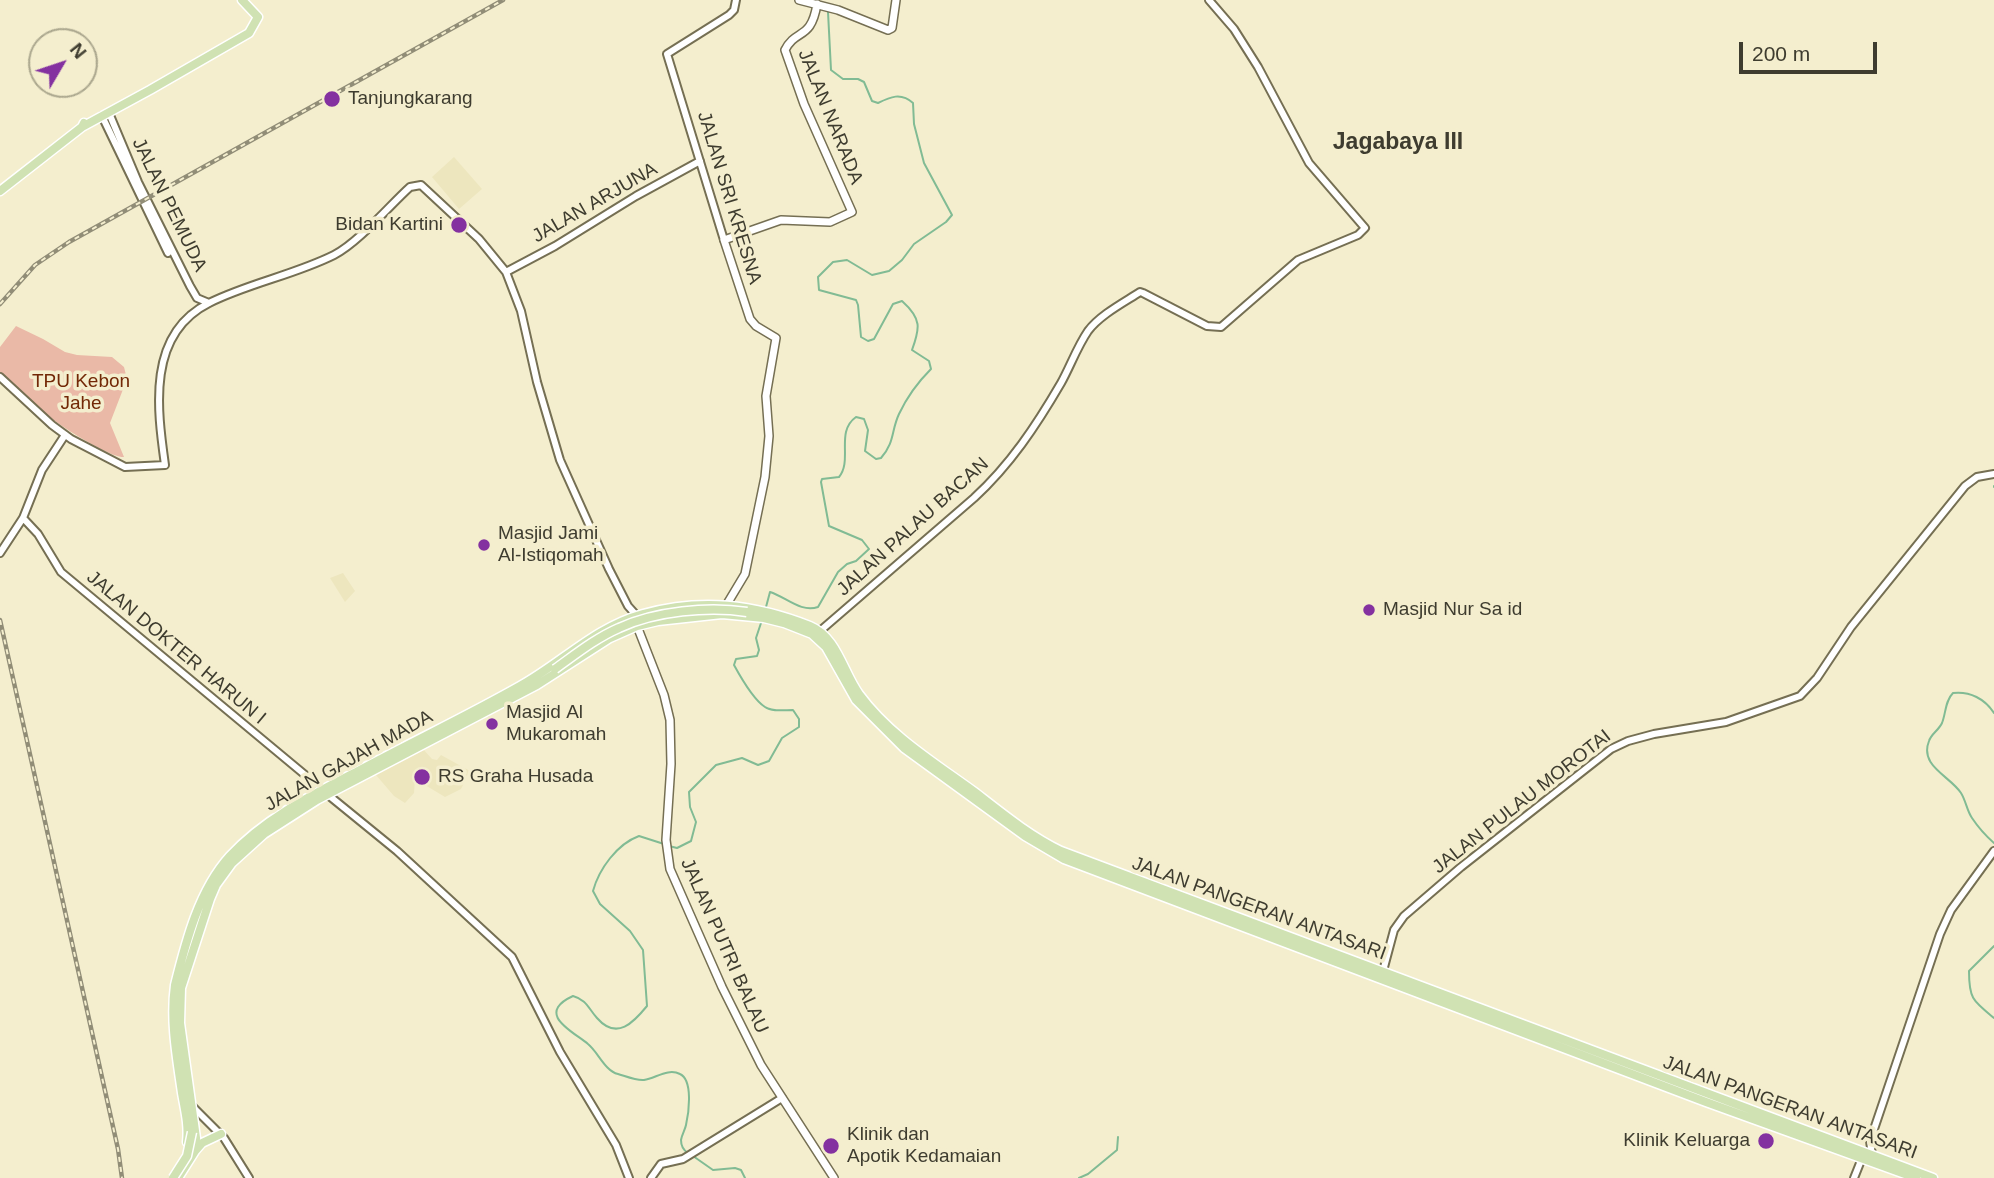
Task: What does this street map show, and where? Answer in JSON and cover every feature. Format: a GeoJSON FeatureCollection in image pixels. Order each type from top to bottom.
{"type":"FeatureCollection","features":[{"type":"Feature","properties":{"kind":"main road"},"geometry":{"type":"LineString","coordinates":[[0,191],[82,127],[249,33],[258,17],[242,0]]}},
{"type":"Feature","properties":{"kind":"main road"},"geometry":{"type":"LineString","coordinates":[[799,0],[838,10],[888,30],[895,21],[896,0]]}},
{"type":"Feature","properties":{"kind":"main road","name":"JALAN NARADA"},"geometry":{"type":"LineString","coordinates":[[724,240],[781,220],[823,222],[852,212],[804,104],[785,50],[787,45],[811,26],[817,4]]}},
{"type":"Feature","properties":{"kind":"main road"},"geometry":{"type":"LineString","coordinates":[[82,127],[83,123],[108,107],[162,82]]}},
{"type":"Feature","properties":{"kind":"main road","name":"JALAN SRI KRESNA"},"geometry":{"type":"LineString","coordinates":[[724,240],[750,319],[756,326],[776,338],[766,396],[768,449],[747,566],[727,604]]}},
{"type":"Feature","properties":{"kind":"main road","name":"JALAN PANGERAN ANTASARI"},"geometry":{"type":"LineString","coordinates":[[637,616],[682,607],[727,604],[791,625],[817,637],[856,700],[883,728],[913,756],[1025,836],[1068,861],[1193,904]]}},
{"type":"Feature","properties":{"kind":"main road"},"geometry":{"type":"LineString","coordinates":[[682,607],[677,613],[683,618]]}},
{"type":"Feature","properties":{"kind":"main road"},"geometry":{"type":"LineString","coordinates":[[670,609],[676,613],[672,619]]}},
{"type":"Feature","properties":{"kind":"main road"},"geometry":{"type":"LineString","coordinates":[[544,676],[610,632],[638,620],[711,609],[757,614]]}},
{"type":"Feature","properties":{"kind":"main road","name":"JALAN PANGERAN ANTASARI"},"geometry":{"type":"LineString","coordinates":[[636,626],[712,614],[757,614],[791,619],[820,631],[832,645],[860,695],[885,722],[928,759],[1010,819],[1065,853],[1203,908],[1916,1178]]}},
{"type":"Feature","properties":{"kind":"main road","name":"JALAN GAJAH MADA"},"geometry":{"type":"LineString","coordinates":[[544,676],[604,630],[637,616]]}},
{"type":"Feature","properties":{"kind":"main road","name":"JALAN GAJAH MADA"},"geometry":{"type":"LineString","coordinates":[[620,625],[636,626]]}},
{"type":"Feature","properties":{"kind":"main road","name":"JALAN GAJAH MADA"},"geometry":{"type":"LineString","coordinates":[[192,1128],[176,1043],[173,999],[175,985],[212,878],[236,849],[325,792],[610,638],[620,625]]}},
{"type":"Feature","properties":{"kind":"main road","name":"JALAN PUTRI BALAU"},"geometry":{"type":"LineString","coordinates":[[636,626],[664,695],[670,720],[671,764],[666,853],[674,878],[722,987],[761,1065],[834,1178]]}},
{"type":"Feature","properties":{"kind":"main road"},"geometry":{"type":"LineString","coordinates":[[604,630],[611,632],[610,638]]}},
{"type":"Feature","properties":{"kind":"main road","name":"JALAN GAJAH MADA"},"geometry":{"type":"LineString","coordinates":[[190,1154],[191,1105],[179,1005],[183,977],[216,885],[240,854],[262,832]]}},
{"type":"Feature","properties":{"kind":"main road","name":"JALAN PANGERAN ANTASARI"},"geometry":{"type":"LineString","coordinates":[[1203,908],[1383,971],[1662,1081],[1933,1178]]}},
{"type":"Feature","properties":{"kind":"main road"},"geometry":{"type":"LineString","coordinates":[[170,1178],[187,1156],[192,1128]]}},
{"type":"Feature","properties":{"kind":"main road"},"geometry":{"type":"LineString","coordinates":[[170,1178],[205,1141],[221,1134]]}},
{"type":"Feature","properties":{"kind":"main road"},"geometry":{"type":"LineString","coordinates":[[178,1178],[190,1154]]}},
{"type":"Feature","properties":{"kind":"street","name":"JALAN SRI KRESNA"},"geometry":{"type":"LineString","coordinates":[[724,240],[667,54],[729,15],[734,10],[736,0]]}},
{"type":"Feature","properties":{"kind":"street","name":"JALAN PALAU BACAN"},"geometry":{"type":"LineString","coordinates":[[820,631],[997,476],[1023,445],[1060,385],[1088,331],[1122,303],[1140,292],[1207,326],[1221,327],[1298,260],[1358,235],[1365,228],[1309,163],[1258,67],[1238,35],[1209,0]]}},
{"type":"Feature","properties":{"kind":"street","name":"JALAN PEMUDA"},"geometry":{"type":"LineString","coordinates":[[106,114],[192,298],[195,311]]}},
{"type":"Feature","properties":{"kind":"street","name":"JALAN ARJUNA"},"geometry":{"type":"LineString","coordinates":[[506,272],[700,161]]}},
{"type":"Feature","properties":{"kind":"street","name":"JALAN PEMUDA"},"geometry":{"type":"LineString","coordinates":[[136,183],[195,295],[201,301],[209,303]]}},
{"type":"Feature","properties":{"kind":"street"},"geometry":{"type":"LineString","coordinates":[[0,377],[65,435],[128,467],[165,465],[158,417],[162,364],[177,330],[195,311],[209,303],[335,254],[410,187],[417,184],[424,186],[479,239],[506,272],[521,311],[537,382],[560,460],[609,569],[628,606],[637,616]]}},
{"type":"Feature","properties":{"kind":"street"},"geometry":{"type":"LineString","coordinates":[[0,553],[23,518],[43,470],[65,435]]}},
{"type":"Feature","properties":{"kind":"street","name":"JALAN PULAU MOROTAI"},"geometry":{"type":"LineString","coordinates":[[1383,971],[1394,930],[1404,916],[1461,867],[1611,749],[1654,734],[1726,722],[1800,696],[1817,678],[1869,603],[1965,486],[1978,477],[1993,474]]}},
{"type":"Feature","properties":{"kind":"street","name":"JALAN DOKTER HARUN I"},"geometry":{"type":"LineString","coordinates":[[23,518],[37,534],[61,572],[397,851],[512,957],[560,1052],[616,1146],[629,1178]]}},
{"type":"Feature","properties":{"kind":"street"},"geometry":{"type":"LineString","coordinates":[[620,625],[627,614],[628,606]]}},
{"type":"Feature","properties":{"kind":"street"},"geometry":{"type":"LineString","coordinates":[[1872,1155],[1870,1141],[1944,924],[1951,910],[1994,851]]}},
{"type":"Feature","properties":{"kind":"street"},"geometry":{"type":"LineString","coordinates":[[651,1178],[661,1164],[683,1159],[782,1098]]}},
{"type":"Feature","properties":{"kind":"street"},"geometry":{"type":"LineString","coordinates":[[191,1105],[221,1134],[249,1178]]}},
{"type":"Feature","properties":{"kind":"street"},"geometry":{"type":"LineString","coordinates":[[192,1128],[200,1119],[209,1121]]}},
{"type":"Feature","properties":{"kind":"street"},"geometry":{"type":"LineString","coordinates":[[1856,1149],[1870,1141]]}},
{"type":"Feature","properties":{"kind":"street"},"geometry":{"type":"LineString","coordinates":[[1854,1178],[1862,1158]]}},
{"type":"Feature","properties":{"kind":"shaded area"},"geometry":{"type":"Polygon","coordinates":[[[454,157],[482,189],[459,209],[432,177],[454,157]]]}},
{"type":"Feature","properties":{"kind":"shaded area"},"geometry":{"type":"Polygon","coordinates":[[[343,573],[355,591],[345,602],[330,578],[343,573]]]}},
{"type":"Feature","properties":{"kind":"shaded area","name":"RS Graha Husada"},"geometry":{"type":"Polygon","coordinates":[[[423,749],[432,759],[437,760],[441,755],[470,771],[461,789],[445,797],[415,779],[414,793],[405,803],[394,796],[376,775],[423,749]]]}},
{"type":"Feature","properties":{"kind":"green space","name":"TPU Kebon Jahe"},"geometry":{"type":"Polygon","coordinates":[[[16,326],[65,352],[112,357],[124,367],[127,379],[110,423],[124,457],[105,451],[52,419],[0,372],[0,347],[16,326]]]}},
{"type":"Feature","properties":{"kind":"waterway"},"geometry":{"type":"LineString","coordinates":[[766,607],[770,592],[806,608],[818,607],[838,572],[869,549],[862,540],[829,526],[822,479],[839,477],[843,470],[846,430],[856,417],[864,419],[868,430],[865,451],[876,459],[881,458],[889,447],[902,408],[931,369],[929,361],[912,350],[918,330],[916,319],[902,301],[893,304],[874,339],[868,341],[861,337],[856,300],[819,290],[818,277],[833,262],[847,260],[872,275],[889,271],[914,244],[952,215],[924,163],[914,124],[913,103],[900,97],[891,97],[878,103],[872,101],[864,82],[858,79],[843,79],[831,70],[828,12]]}},
{"type":"Feature","properties":{"kind":"waterway"},"geometry":{"type":"LineString","coordinates":[[669,846],[677,848],[691,841],[696,822],[690,807],[689,792],[716,765],[742,758],[758,765],[769,761],[782,738],[799,727],[799,719],[793,710],[771,710],[761,704],[734,665],[736,659],[757,656],[759,650],[756,638],[761,623]]}},
{"type":"Feature","properties":{"kind":"waterway"},"geometry":{"type":"LineString","coordinates":[[1994,713],[1976,697],[1953,693],[1947,703],[1942,723],[1930,739],[1927,750],[1932,764],[1961,793],[1972,818],[1994,843]]}},
{"type":"Feature","properties":{"kind":"waterway"},"geometry":{"type":"LineString","coordinates":[[664,844],[639,836],[623,845],[610,858],[593,891],[600,904],[630,931],[643,950],[647,1006],[631,1023],[618,1029],[604,1025],[584,1002],[573,996],[557,1009],[557,1016],[567,1028],[592,1047],[613,1072],[641,1080],[671,1072],[684,1077],[689,1105],[681,1142],[688,1153]]}},
{"type":"Feature","properties":{"kind":"waterway"},"geometry":{"type":"LineString","coordinates":[[1994,946],[1969,971],[1971,994],[1994,1018]]}},
{"type":"Feature","properties":{"kind":"waterway"},"geometry":{"type":"LineString","coordinates":[[1079,1178],[1088,1174],[1117,1150],[1118,1137]]}},
{"type":"Feature","properties":{"kind":"waterway"},"geometry":{"type":"LineString","coordinates":[[693,1156],[713,1170],[741,1170],[745,1178]]}},
{"type":"Feature","properties":{"kind":"railway"},"geometry":{"type":"LineString","coordinates":[[0,304],[35,265],[69,242],[503,0]]}},
{"type":"Feature","properties":{"kind":"railway"},"geometry":{"type":"LineString","coordinates":[[0,620],[118,1149],[122,1178]]}},
{"type":"Feature","properties":{"kind":"place","name":"Tanjungkarang"},"geometry":{"type":"Point","coordinates":[332,99]}},
{"type":"Feature","properties":{"kind":"place","name":"Bidan Kartini"},"geometry":{"type":"Point","coordinates":[459,225]}},
{"type":"Feature","properties":{"kind":"place","name":"Masjid Jami Al-Istiqomah"},"geometry":{"type":"Point","coordinates":[484,545]}},
{"type":"Feature","properties":{"kind":"place","name":"Masjid Nur Sa id"},"geometry":{"type":"Point","coordinates":[1369,610]}},
{"type":"Feature","properties":{"kind":"place","name":"Masjid Al Mukaromah"},"geometry":{"type":"Point","coordinates":[492,724]}},
{"type":"Feature","properties":{"kind":"place","name":"RS Graha Husada"},"geometry":{"type":"Point","coordinates":[422,777]}},
{"type":"Feature","properties":{"kind":"place","name":"Klinik Keluarga"},"geometry":{"type":"Point","coordinates":[1766,1141]}},
{"type":"Feature","properties":{"kind":"place","name":"Klinik dan Apotik Kedamaian"},"geometry":{"type":"Point","coordinates":[831,1146]}},
{"type":"Feature","properties":{"kind":"district","name":"Jagabaya III"},"geometry":{"type":"Point","coordinates":[1398,143]}}]}
